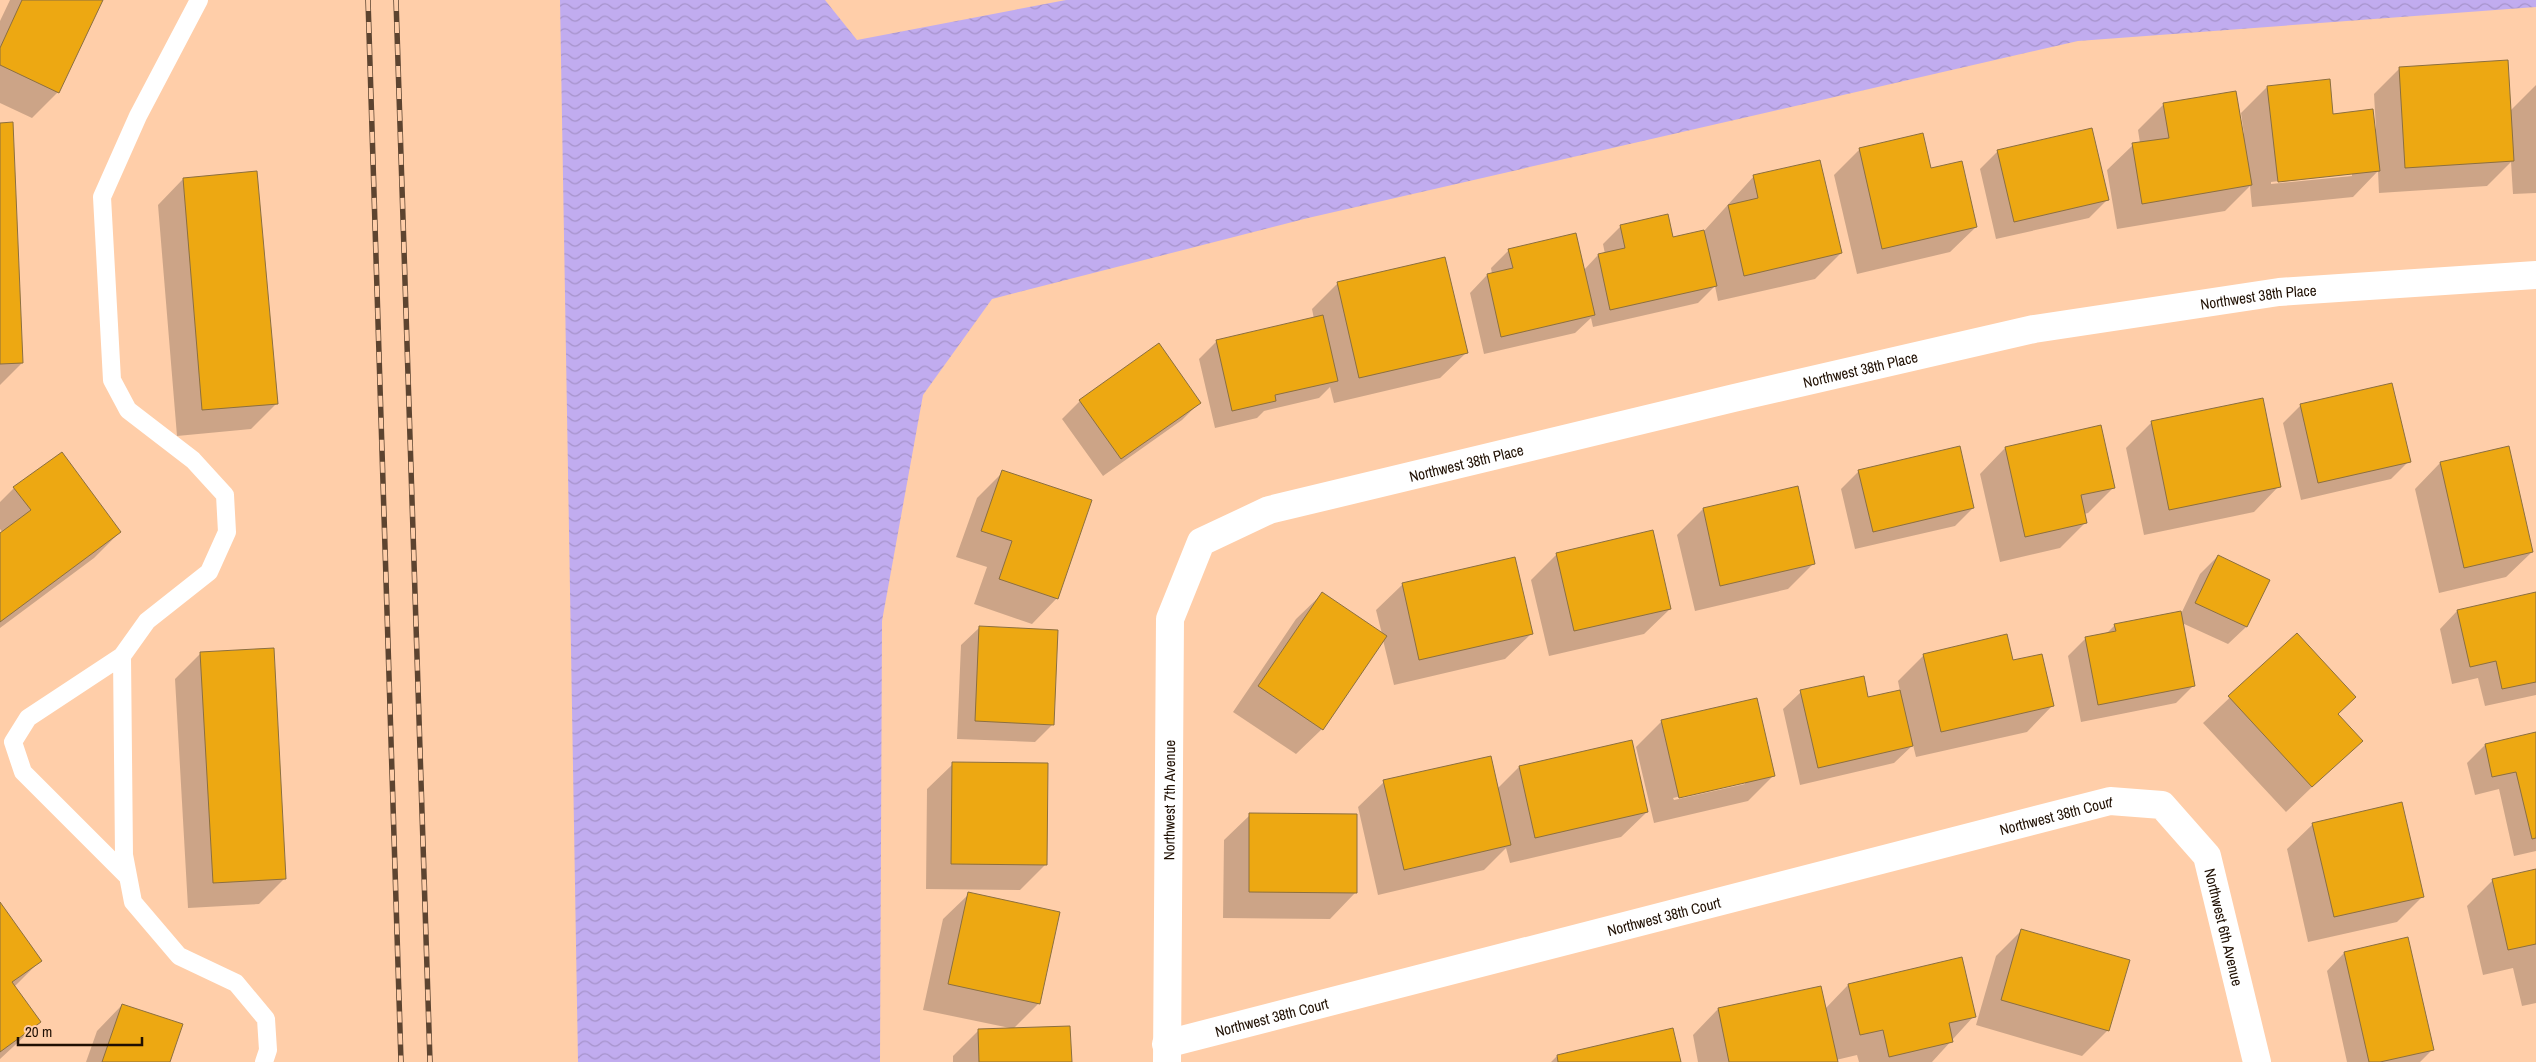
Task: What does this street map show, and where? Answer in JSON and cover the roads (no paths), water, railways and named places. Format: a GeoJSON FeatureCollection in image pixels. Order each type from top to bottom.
{"type":"FeatureCollection","features":[{"type":"Feature","properties":{"kind":"street","name":"Northwest 38th Place"},"geometry":{"type":"LineString","coordinates":[[1201,542],[1269,510],[1724,400],[2034,329],[2279,292],[2536,275]]}},
{"type":"Feature","properties":{"kind":"street","name":"Northwest 7th Avenue"},"geometry":{"type":"LineString","coordinates":[[1167,1053],[1170,619],[1201,542]]}},
{"type":"Feature","properties":{"kind":"street","name":"Northwest 38th Court"},"geometry":{"type":"LineString","coordinates":[[1167,1053],[2110,801],[2162,805]]}},
{"type":"Feature","properties":{"kind":"street","name":"Northwest 6th Avenue"},"geometry":{"type":"LineString","coordinates":[[2162,805],[2207,856],[2257,1062]]}},
{"type":"Feature","properties":{"kind":"lane"},"geometry":{"type":"LineString","coordinates":[[128,877],[24,772],[13,742],[28,718],[122,656],[147,621],[209,572],[227,532],[225,495],[193,460],[128,410],[112,380],[102,197],[138,116],[199,0]]}},
{"type":"Feature","properties":{"kind":"lane"},"geometry":{"type":"LineString","coordinates":[[122,656],[124,855],[133,902],[179,956],[236,983],[266,1019],[268,1050],[264,1062]]}},
{"type":"Feature","properties":{"kind":"water"},"geometry":{"type":"Polygon","coordinates":[[[560,0],[825,0],[857,40],[1066,0],[2536,0],[2536,7],[2078,41],[1308,218],[992,299],[923,395],[882,621],[880,1062],[578,1062],[560,0]]]}},
{"type":"Feature","properties":{"kind":"railway"},"geometry":{"type":"LineString","coordinates":[[368,0],[401,1062]]}},
{"type":"Feature","properties":{"kind":"railway"},"geometry":{"type":"LineString","coordinates":[[396,0],[430,1062]]}}]}
